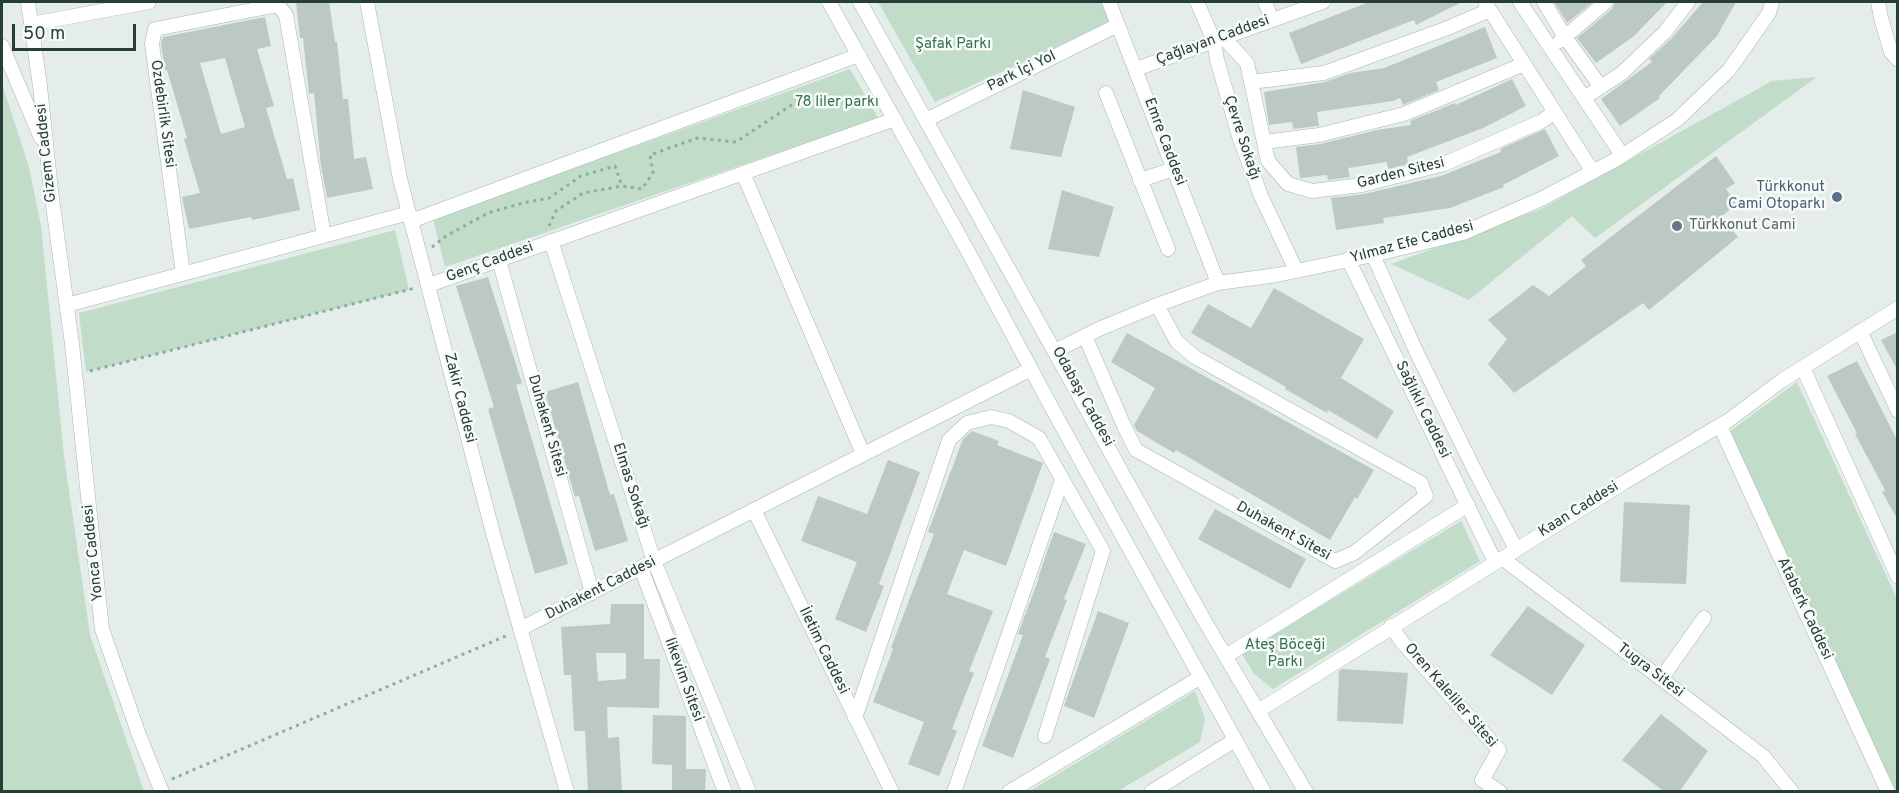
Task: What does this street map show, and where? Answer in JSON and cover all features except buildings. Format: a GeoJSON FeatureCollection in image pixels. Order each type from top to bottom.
{"type":"FeatureCollection","features":[{"type":"Feature","properties":{"kind":"street","name":"Gizem Caddesi"},"geometry":{"type":"LineString","coordinates":[[28,2],[40,86],[46,152],[68,304]]}},
{"type":"Feature","properties":{"kind":"street"},"geometry":{"type":"LineString","coordinates":[[31,24],[149,2]]}},
{"type":"Feature","properties":{"kind":"street","name":"Zakir Caddesi"},"geometry":{"type":"LineString","coordinates":[[367,2],[400,179],[520,629],[567,792]]}},
{"type":"Feature","properties":{"kind":"street","name":"Odabaşı Caddesi"},"geometry":{"type":"LineString","coordinates":[[829,2],[1264,792]]}},
{"type":"Feature","properties":{"kind":"street","name":"Odabaşı Caddesi"},"geometry":{"type":"LineString","coordinates":[[860,2],[1226,656],[1306,792]]}},
{"type":"Feature","properties":{"kind":"street","name":"Emre Caddesi"},"geometry":{"type":"LineString","coordinates":[[1109,2],[1218,283]]}},
{"type":"Feature","properties":{"kind":"street","name":"Çevre Sokağı"},"geometry":{"type":"LineString","coordinates":[[1197,2],[1219,39],[1216,60],[1242,146],[1261,196],[1296,270]]}},
{"type":"Feature","properties":{"kind":"street"},"geometry":{"type":"LineString","coordinates":[[1265,2],[1272,20]]}},
{"type":"Feature","properties":{"kind":"street","name":"Çağlayan Caddesi"},"geometry":{"type":"LineString","coordinates":[[1136,69],[1323,2]]}},
{"type":"Feature","properties":{"kind":"street"},"geometry":{"type":"LineString","coordinates":[[1520,2],[1622,155]]}},
{"type":"Feature","properties":{"kind":"street"},"geometry":{"type":"LineString","coordinates":[[1544,2],[1565,37],[1601,87]]}},
{"type":"Feature","properties":{"kind":"street"},"geometry":{"type":"LineString","coordinates":[[1550,48],[1606,2]]}},
{"type":"Feature","properties":{"kind":"street"},"geometry":{"type":"LineString","coordinates":[[1584,98],[1622,73],[1665,32],[1688,2]]}},
{"type":"Feature","properties":{"kind":"street","name":"Yılmaz Efe Caddesi"},"geometry":{"type":"LineString","coordinates":[[1055,351],[1156,305],[1218,283],[1373,255],[1463,233],[1541,199],[1593,172],[1677,120],[1730,70],[1769,13],[1772,2]]}},
{"type":"Feature","properties":{"kind":"street"},"geometry":{"type":"LineString","coordinates":[[1878,2],[1891,52],[1898,60]]}},
{"type":"Feature","properties":{"kind":"street","name":"Ozdebirlik Sitesi"},"geometry":{"type":"LineString","coordinates":[[183,273],[152,44],[155,29],[278,5],[286,15],[324,236]]}},
{"type":"Feature","properties":{"kind":"street"},"geometry":{"type":"LineString","coordinates":[[1251,82],[1324,73],[1445,30],[1487,6],[1593,172]]}},
{"type":"Feature","properties":{"kind":"street"},"geometry":{"type":"LineString","coordinates":[[1885,33],[1898,24]]}},
{"type":"Feature","properties":{"kind":"street","name":"Park İçi Yol"},"geometry":{"type":"LineString","coordinates":[[926,120],[1119,25]]}},
{"type":"Feature","properties":{"kind":"street","name":"Garden Sitesi"},"geometry":{"type":"LineString","coordinates":[[1219,39],[1247,63],[1268,161],[1288,184],[1312,191],[1362,185],[1444,164],[1542,121],[1554,112]]}},
{"type":"Feature","properties":{"kind":"street"},"geometry":{"type":"LineString","coordinates":[[2,46],[46,152]]}},
{"type":"Feature","properties":{"kind":"street"},"geometry":{"type":"LineString","coordinates":[[68,304],[324,236],[410,217],[859,55]]}},
{"type":"Feature","properties":{"kind":"street"},"geometry":{"type":"LineString","coordinates":[[1264,142],[1319,135],[1404,114],[1524,64]]}},
{"type":"Feature","properties":{"kind":"street"},"geometry":{"type":"LineString","coordinates":[[1106,93],[1168,249]]}},
{"type":"Feature","properties":{"kind":"street","name":"Genç Caddesi"},"geometry":{"type":"LineString","coordinates":[[429,285],[895,119]]}},
{"type":"Feature","properties":{"kind":"street"},"geometry":{"type":"LineString","coordinates":[[1140,180],[1174,169]]}},
{"type":"Feature","properties":{"kind":"street"},"geometry":{"type":"LineString","coordinates":[[743,173],[863,454]]}},
{"type":"Feature","properties":{"kind":"street","name":"Elmas Sokağı"},"geometry":{"type":"LineString","coordinates":[[545,243],[654,561],[750,792]]}},
{"type":"Feature","properties":{"kind":"street","name":"Sağlıklı Caddesi"},"geometry":{"type":"LineString","coordinates":[[1373,255],[1421,361],[1516,549]]}},
{"type":"Feature","properties":{"kind":"street","name":"Duhakent Sitesi"},"geometry":{"type":"LineString","coordinates":[[499,260],[592,593]]}},
{"type":"Feature","properties":{"kind":"street","name":"Sağlıklı Caddesi"},"geometry":{"type":"LineString","coordinates":[[1348,260],[1468,505],[1498,560]]}},
{"type":"Feature","properties":{"kind":"street","name":"Yonca Caddesi"},"geometry":{"type":"LineString","coordinates":[[68,304],[102,628],[139,735],[161,788]]}},
{"type":"Feature","properties":{"kind":"street","name":"Duhakent Sitesi"},"geometry":{"type":"LineString","coordinates":[[1085,336],[1136,450],[1335,561],[1354,553],[1426,496],[1421,483],[1195,357],[1177,342],[1156,305]]}},
{"type":"Feature","properties":{"kind":"street","name":"Kaan Caddesi"},"geometry":{"type":"LineString","coordinates":[[1258,711],[1391,626],[1720,426],[1803,368],[1898,308]]}},
{"type":"Feature","properties":{"kind":"street"},"geometry":{"type":"LineString","coordinates":[[1860,331],[1898,411]]}},
{"type":"Feature","properties":{"kind":"street"},"geometry":{"type":"LineString","coordinates":[[1803,368],[1898,577]]}},
{"type":"Feature","properties":{"kind":"street","name":"Duhakent Caddesi"},"geometry":{"type":"LineString","coordinates":[[520,629],[1030,369]]}},
{"type":"Feature","properties":{"kind":"street"},"geometry":{"type":"LineString","coordinates":[[855,718],[949,441],[967,423],[991,417],[1009,421],[1039,438],[1103,552],[1045,736]]}},
{"type":"Feature","properties":{"kind":"street","name":"Ataberk Caddesi"},"geometry":{"type":"LineString","coordinates":[[1720,426],[1888,792]]}},
{"type":"Feature","properties":{"kind":"street"},"geometry":{"type":"LineString","coordinates":[[954,792],[1062,480]]}},
{"type":"Feature","properties":{"kind":"street"},"geometry":{"type":"LineString","coordinates":[[1226,656],[1468,505]]}},
{"type":"Feature","properties":{"kind":"street","name":"İletim Caddesi"},"geometry":{"type":"LineString","coordinates":[[754,510],[892,792]]}},
{"type":"Feature","properties":{"kind":"street","name":"Tugra Sitesi"},"geometry":{"type":"LineString","coordinates":[[1498,560],[1763,756],[1792,792]]}},
{"type":"Feature","properties":{"kind":"street","name":"likevim Sitesi"},"geometry":{"type":"LineString","coordinates":[[641,568],[725,792]]}},
{"type":"Feature","properties":{"kind":"street"},"geometry":{"type":"LineString","coordinates":[[1661,679],[1704,618]]}},
{"type":"Feature","properties":{"kind":"street","name":"Oren Kaleliler Sitesi"},"geometry":{"type":"LineString","coordinates":[[1391,626],[1402,642],[1499,750],[1482,780]]}},
{"type":"Feature","properties":{"kind":"street"},"geometry":{"type":"LineString","coordinates":[[1009,792],[1201,677]]}},
{"type":"Feature","properties":{"kind":"street"},"geometry":{"type":"LineString","coordinates":[[1151,792],[1235,740]]}},
{"type":"Feature","properties":{"kind":"street"},"geometry":{"type":"LineString","coordinates":[[1472,792],[1482,780],[1500,792]]}},
{"type":"Feature","properties":{"kind":"path"},"geometry":{"type":"LineString","coordinates":[[545,243],[556,211],[583,193],[622,186],[642,189],[653,173],[650,155],[697,138],[736,142],[802,98],[822,102]]}},
{"type":"Feature","properties":{"kind":"path"},"geometry":{"type":"LineString","coordinates":[[421,256],[446,236],[488,213],[549,198],[581,176],[615,166],[622,186]]}},
{"type":"Feature","properties":{"kind":"path","name":"Genç Caddesi"},"geometry":{"type":"LineString","coordinates":[[76,375],[429,285]]}},
{"type":"Feature","properties":{"kind":"path"},"geometry":{"type":"LineString","coordinates":[[161,788],[520,629]]}},
{"type":"Feature","properties":{"kind":"green space","name":"Şafak Parkı"},"geometry":{"type":"Polygon","coordinates":[[[878,2],[1102,2],[1110,23],[935,102],[878,2]]]}},
{"type":"Feature","properties":{"kind":"green space","name":"78 liler parkı"},"geometry":{"type":"Polygon","coordinates":[[[850,69],[878,118],[445,267],[433,219],[850,69]]]}},
{"type":"Feature","properties":{"kind":"green space"},"geometry":{"type":"Polygon","coordinates":[[[1817,77],[1595,238],[1572,216],[1469,300],[1391,264],[1541,209],[1772,81],[1817,77]]]}},
{"type":"Feature","properties":{"kind":"green space"},"geometry":{"type":"Polygon","coordinates":[[[2,84],[29,167],[41,226],[64,456],[90,635],[144,791],[2,791],[2,84]]]}},
{"type":"Feature","properties":{"kind":"green space"},"geometry":{"type":"Polygon","coordinates":[[[395,230],[409,290],[86,372],[79,313],[395,230]]]}},
{"type":"Feature","properties":{"kind":"green space"},"geometry":{"type":"Polygon","coordinates":[[[1797,382],[1897,599],[1897,791],[1889,791],[1730,431],[1797,382]]]}},
{"type":"Feature","properties":{"kind":"green space","name":"Ateş Böceği Parkı"},"geometry":{"type":"Polygon","coordinates":[[[1461,521],[1480,561],[1273,689],[1254,674],[1242,654],[1461,521]]]}},
{"type":"Feature","properties":{"kind":"green space"},"geometry":{"type":"Polygon","coordinates":[[[1195,691],[1205,719],[1200,742],[1118,791],[1030,791],[1195,691]]]}},
{"type":"Feature","properties":{"kind":"place","name":"Türkkonut Cami Otoparkı"},"geometry":{"type":"Point","coordinates":[1837,197]}},
{"type":"Feature","properties":{"kind":"place","name":"Türkkonut Cami"},"geometry":{"type":"Point","coordinates":[1677,226]}}]}
